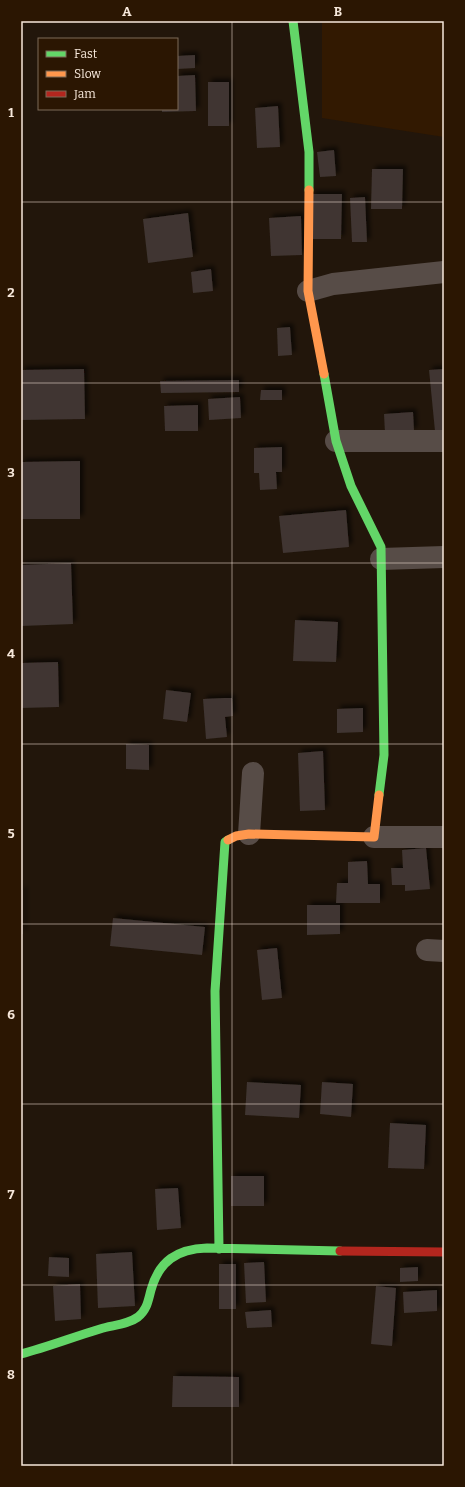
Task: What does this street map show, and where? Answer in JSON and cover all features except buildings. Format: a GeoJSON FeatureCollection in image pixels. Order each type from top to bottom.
{"type":"FeatureCollection","features":[{"type":"Feature","properties":{"kind":"street"},"geometry":{"type":"LineString","coordinates":[[293,21],[309,152],[308,291],[336,441],[351,486],[381,547],[384,755],[374,837]]}},
{"type":"Feature","properties":{"kind":"street"},"geometry":{"type":"LineString","coordinates":[[308,291],[333,284],[444,272]]}},
{"type":"Feature","properties":{"kind":"street"},"geometry":{"type":"LineString","coordinates":[[336,441],[444,441]]}},
{"type":"Feature","properties":{"kind":"street"},"geometry":{"type":"LineString","coordinates":[[381,559],[444,557]]}},
{"type":"Feature","properties":{"kind":"street"},"geometry":{"type":"LineString","coordinates":[[249,834],[253,773]]}},
{"type":"Feature","properties":{"kind":"street"},"geometry":{"type":"LineString","coordinates":[[218,1249],[215,990],[225,842],[231,837],[249,834],[444,837]]}},
{"type":"Feature","properties":{"kind":"street"},"geometry":{"type":"LineString","coordinates":[[21,1354],[42,1349],[102,1328],[128,1322],[138,1317],[148,1308],[152,1287],[159,1273],[173,1254],[181,1250],[200,1247],[218,1249],[444,1252]]}},
{"type":"Feature","properties":{"kind":"shaded area"},"geometry":{"type":"Polygon","coordinates":[[[322,21],[444,21],[444,137],[322,118],[322,21]]]}},
{"type":"Feature","properties":{"kind":"traffic: fast"},"geometry":{"type":"LineString","coordinates":[[293,21],[309,152],[309,190]]}},
{"type":"Feature","properties":{"kind":"traffic: fast"},"geometry":{"type":"LineString","coordinates":[[324,374],[336,441],[351,486],[381,547],[384,755],[379,795]]}},
{"type":"Feature","properties":{"kind":"traffic: fast"},"geometry":{"type":"LineString","coordinates":[[219,1249],[215,991],[225,842],[228,840]]}},
{"type":"Feature","properties":{"kind":"traffic: fast"},"geometry":{"type":"LineString","coordinates":[[21,1354],[134,1320],[145,1308],[154,1280],[164,1264],[178,1254],[187,1251],[207,1248],[340,1251]]}},
{"type":"Feature","properties":{"kind":"traffic: slow"},"geometry":{"type":"LineString","coordinates":[[309,190],[308,291],[324,374]]}},
{"type":"Feature","properties":{"kind":"traffic: slow"},"geometry":{"type":"LineString","coordinates":[[228,840],[236,836],[249,834],[374,837],[379,795]]}},
{"type":"Feature","properties":{"kind":"traffic: jam"},"geometry":{"type":"LineString","coordinates":[[340,1251],[444,1252]]}}]}
